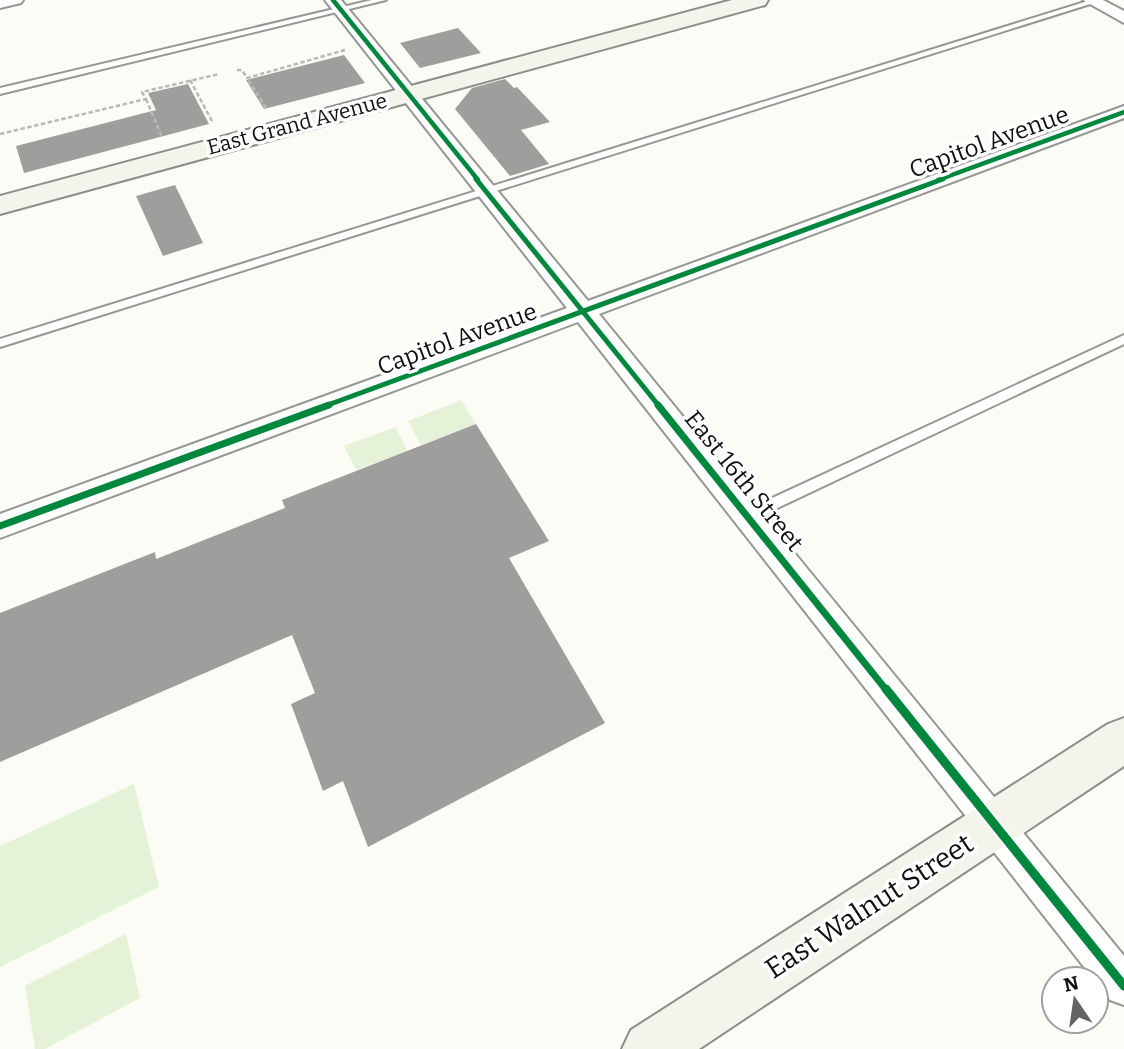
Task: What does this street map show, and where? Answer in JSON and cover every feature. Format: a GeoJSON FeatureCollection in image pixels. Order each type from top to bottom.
{"type":"FeatureCollection","features":[{"type":"Feature","properties":{"kind":"main road","name":"East Grand Avenue"},"geometry":{"type":"LineString","coordinates":[[0,205],[757,0]]}},
{"type":"Feature","properties":{"kind":"main road","name":"East Walnut Street"},"geometry":{"type":"LineString","coordinates":[[650,1049],[1124,740]]}},
{"type":"Feature","properties":{"kind":"street"},"geometry":{"type":"LineString","coordinates":[[0,3],[15,0]]}},
{"type":"Feature","properties":{"kind":"street"},"geometry":{"type":"LineString","coordinates":[[1094,1],[1124,18]]}},
{"type":"Feature","properties":{"kind":"street","name":"East 16th Street"},"geometry":{"type":"LineString","coordinates":[[337,5],[1124,986]]}},
{"type":"Feature","properties":{"kind":"street","name":"Capitol Avenue"},"geometry":{"type":"LineString","coordinates":[[0,526],[1124,112]]}},
{"type":"Feature","properties":{"kind":"lane"},"geometry":{"type":"LineString","coordinates":[[0,91],[337,5],[382,0]]}},
{"type":"Feature","properties":{"kind":"lane"},"geometry":{"type":"LineString","coordinates":[[0,343],[1094,1]]}},
{"type":"Feature","properties":{"kind":"lane"},"geometry":{"type":"LineString","coordinates":[[747,516],[1124,339]]}},
{"type":"Feature","properties":{"kind":"path"},"geometry":{"type":"LineString","coordinates":[[247,78],[341,51]]}},
{"type":"Feature","properties":{"kind":"path"},"geometry":{"type":"LineString","coordinates":[[237,69],[242,70],[269,112]]}},
{"type":"Feature","properties":{"kind":"path"},"geometry":{"type":"LineString","coordinates":[[163,139],[142,92],[219,74]]}},
{"type":"Feature","properties":{"kind":"path"},"geometry":{"type":"LineString","coordinates":[[190,80],[214,125]]}},
{"type":"Feature","properties":{"kind":"path"},"geometry":{"type":"LineString","coordinates":[[0,134],[146,99]]}},
{"type":"Feature","properties":{"kind":"green space"},"geometry":{"type":"Polygon","coordinates":[[[461,400],[476,424],[421,445],[408,421],[461,400]]]}},
{"type":"Feature","properties":{"kind":"green space"},"geometry":{"type":"Polygon","coordinates":[[[395,427],[408,451],[356,470],[344,446],[395,427]]]}},
{"type":"Feature","properties":{"kind":"green space"},"geometry":{"type":"Polygon","coordinates":[[[134,784],[159,887],[0,967],[0,846],[134,784]]]}},
{"type":"Feature","properties":{"kind":"green space"},"geometry":{"type":"Polygon","coordinates":[[[126,934],[140,998],[45,1049],[35,1049],[25,986],[126,934]]]}},
{"type":"Feature","properties":{"kind":"building"},"geometry":{"type":"Polygon","coordinates":[[[458,28],[481,53],[420,68],[400,43],[458,28]]]}},
{"type":"Feature","properties":{"kind":"building"},"geometry":{"type":"Polygon","coordinates":[[[344,55],[365,83],[264,109],[246,80],[344,55]]]}},
{"type":"Feature","properties":{"kind":"building"},"geometry":{"type":"Polygon","coordinates":[[[505,79],[514,88],[517,87],[550,122],[521,130],[549,164],[510,176],[455,109],[472,88],[505,79]]]}},
{"type":"Feature","properties":{"kind":"building"},"geometry":{"type":"Polygon","coordinates":[[[188,84],[209,124],[24,173],[16,146],[156,110],[148,93],[188,84]]]}},
{"type":"Feature","properties":{"kind":"building"},"geometry":{"type":"Polygon","coordinates":[[[175,185],[203,243],[163,256],[136,196],[175,185]]]}},
{"type":"Feature","properties":{"kind":"building"},"geometry":{"type":"Polygon","coordinates":[[[476,424],[549,541],[509,558],[605,723],[368,847],[343,781],[323,791],[291,704],[315,693],[292,635],[0,762],[0,613],[155,552],[156,559],[285,508],[282,500],[476,424]]]}},
{"type":"Feature","properties":{"kind":"cycle path"},"geometry":{"type":"LineString","coordinates":[[333,0],[1124,986]]}},
{"type":"Feature","properties":{"kind":"cycle path"},"geometry":{"type":"LineString","coordinates":[[0,526],[1124,112]]}}]}
